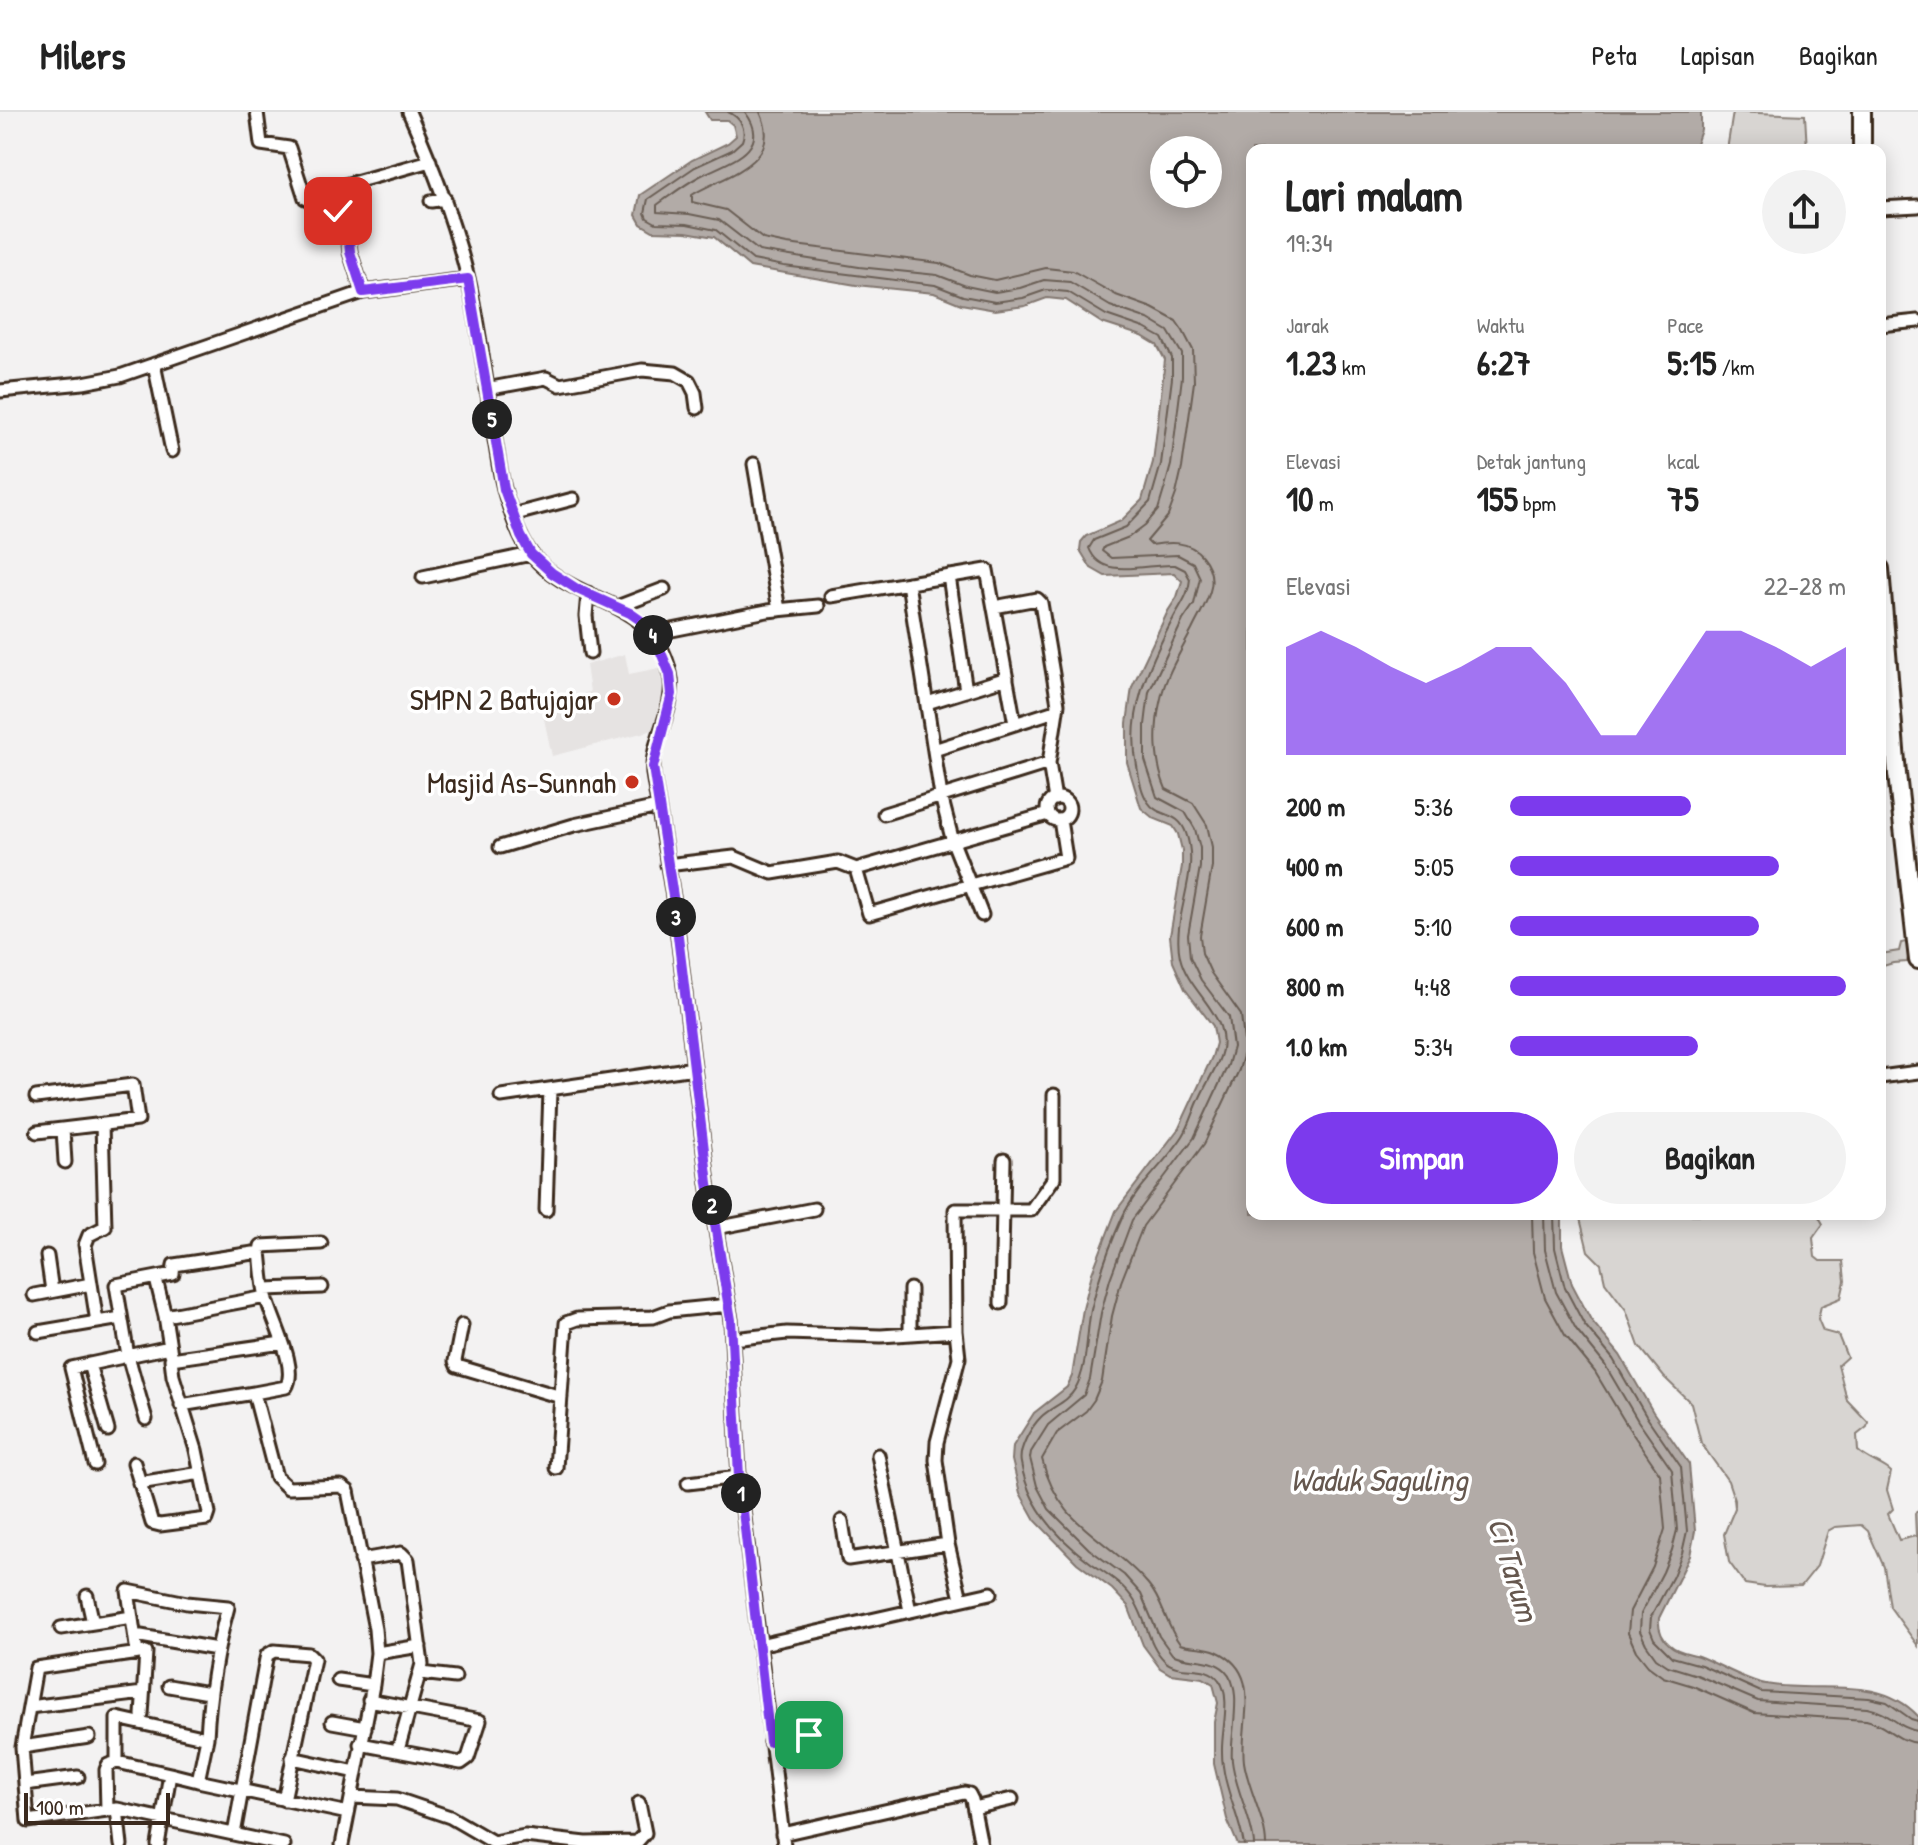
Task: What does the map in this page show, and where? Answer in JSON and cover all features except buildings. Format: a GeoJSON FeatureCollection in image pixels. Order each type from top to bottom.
{"type":"FeatureCollection","features":[{"type":"Feature","properties":{"kind":"street"},"geometry":{"type":"LineString","coordinates":[[257,112],[261,144],[289,148],[305,198],[346,216],[350,252],[363,292]]}},
{"type":"Feature","properties":{"kind":"street"},"geometry":{"type":"LineString","coordinates":[[409,112],[445,199],[468,279],[504,489],[512,515],[531,554],[552,573],[634,616],[652,634],[669,668],[672,691],[653,761],[729,1305],[739,1477],[783,1839],[964,1793],[971,1798],[981,1845]]}},
{"type":"Feature","properties":{"kind":"street"},"geometry":{"type":"LineString","coordinates":[[1862,112],[1862,144]]}},
{"type":"Feature","properties":{"kind":"street"},"geometry":{"type":"LineString","coordinates":[[345,185],[430,161]]}},
{"type":"Feature","properties":{"kind":"street"},"geometry":{"type":"LineString","coordinates":[[431,201],[445,199]]}},
{"type":"Feature","properties":{"kind":"street"},"geometry":{"type":"LineString","coordinates":[[1886,208],[1918,206]]}},
{"type":"Feature","properties":{"kind":"street"},"geometry":{"type":"LineString","coordinates":[[0,391],[120,376],[363,292],[468,279]]}},
{"type":"Feature","properties":{"kind":"street"},"geometry":{"type":"LineString","coordinates":[[1886,324],[1918,321]]}},
{"type":"Feature","properties":{"kind":"street"},"geometry":{"type":"LineString","coordinates":[[154,364],[172,451]]}},
{"type":"Feature","properties":{"kind":"street"},"geometry":{"type":"LineString","coordinates":[[486,389],[546,378],[560,385],[642,370],[675,373],[689,381],[697,408]]}},
{"type":"Feature","properties":{"kind":"street"},"geometry":{"type":"LineString","coordinates":[[754,464],[779,610]]}},
{"type":"Feature","properties":{"kind":"street"},"geometry":{"type":"LineString","coordinates":[[512,515],[573,499]]}},
{"type":"Feature","properties":{"kind":"street"},"geometry":{"type":"LineString","coordinates":[[423,577],[531,554]]}},
{"type":"Feature","properties":{"kind":"street"},"geometry":{"type":"LineString","coordinates":[[831,596],[987,570],[1015,724]]}},
{"type":"Feature","properties":{"kind":"street"},"geometry":{"type":"LineString","coordinates":[[949,576],[966,691]]}},
{"type":"Feature","properties":{"kind":"street"},"geometry":{"type":"LineString","coordinates":[[908,583],[941,796],[953,842],[982,915]]}},
{"type":"Feature","properties":{"kind":"street"},"geometry":{"type":"LineString","coordinates":[[617,607],[664,589]]}},
{"type":"Feature","properties":{"kind":"street"},"geometry":{"type":"LineString","coordinates":[[588,593],[586,616],[590,653]]}},
{"type":"Feature","properties":{"kind":"street"},"geometry":{"type":"LineString","coordinates":[[994,607],[1037,599],[1041,603],[1058,704],[1049,763],[1055,799]]}},
{"type":"Feature","properties":{"kind":"street"},"geometry":{"type":"LineString","coordinates":[[652,634],[779,610],[818,606]]}},
{"type":"Feature","properties":{"kind":"street"},"geometry":{"type":"LineString","coordinates":[[1886,625],[1913,879],[1918,960]]}},
{"type":"Feature","properties":{"kind":"street"},"geometry":{"type":"LineString","coordinates":[[927,703],[1007,678]]}},
{"type":"Feature","properties":{"kind":"street"},"geometry":{"type":"LineString","coordinates":[[934,750],[1055,711]]}},
{"type":"Feature","properties":{"kind":"street"},"geometry":{"type":"LineString","coordinates":[[884,814],[1049,763]]}},
{"type":"Feature","properties":{"kind":"street"},"geometry":{"type":"LineString","coordinates":[[1055,799],[1065,802],[1068,808],[1060,820],[1048,814],[1047,807],[1055,799]]}},
{"type":"Feature","properties":{"kind":"street"},"geometry":{"type":"LineString","coordinates":[[500,847],[574,825],[658,807]]}},
{"type":"Feature","properties":{"kind":"street"},"geometry":{"type":"LineString","coordinates":[[667,865],[734,857],[772,873],[838,862],[856,869],[1048,814]]}},
{"type":"Feature","properties":{"kind":"street"},"geometry":{"type":"LineString","coordinates":[[856,869],[869,914],[1066,858],[1060,820]]}},
{"type":"Feature","properties":{"kind":"street"},"geometry":{"type":"LineString","coordinates":[[501,1096],[694,1068]]}},
{"type":"Feature","properties":{"kind":"street"},"geometry":{"type":"LineString","coordinates":[[1886,1076],[1918,1072]]}},
{"type":"Feature","properties":{"kind":"street"},"geometry":{"type":"LineString","coordinates":[[36,1097],[133,1085],[138,1120],[37,1132]]}},
{"type":"Feature","properties":{"kind":"street"},"geometry":{"type":"LineString","coordinates":[[546,1210],[550,1090]]}},
{"type":"Feature","properties":{"kind":"street"},"geometry":{"type":"LineString","coordinates":[[961,1599],[938,1489],[936,1449],[959,1362],[955,1210],[1031,1210],[1054,1178],[1054,1095]]}},
{"type":"Feature","properties":{"kind":"street"},"geometry":{"type":"LineString","coordinates":[[97,1322],[85,1245],[89,1235],[105,1227],[102,1124]]}},
{"type":"Feature","properties":{"kind":"street"},"geometry":{"type":"LineString","coordinates":[[63,1129],[65,1162]]}},
{"type":"Feature","properties":{"kind":"street"},"geometry":{"type":"LineString","coordinates":[[1001,1303],[1004,1160]]}},
{"type":"Feature","properties":{"kind":"street"},"geometry":{"type":"LineString","coordinates":[[716,1228],[814,1209]]}},
{"type":"Feature","properties":{"kind":"street"},"geometry":{"type":"LineString","coordinates":[[181,1405],[288,1385],[291,1376],[265,1293],[261,1246],[321,1243]]}},
{"type":"Feature","properties":{"kind":"street"},"geometry":{"type":"LineString","coordinates":[[146,1419],[128,1356],[116,1285],[173,1274],[174,1265],[260,1252]]}},
{"type":"Feature","properties":{"kind":"street"},"geometry":{"type":"LineString","coordinates":[[47,1256],[52,1291]]}},
{"type":"Feature","properties":{"kind":"street"},"geometry":{"type":"LineString","coordinates":[[134,1463],[153,1524],[204,1522],[209,1513],[201,1473],[173,1376],[165,1316],[156,1279]]}},
{"type":"Feature","properties":{"kind":"street"},"geometry":{"type":"LineString","coordinates":[[34,1295],[91,1284]]}},
{"type":"Feature","properties":{"kind":"street"},"geometry":{"type":"LineString","coordinates":[[165,1316],[265,1293],[322,1287]]}},
{"type":"Feature","properties":{"kind":"street"},"geometry":{"type":"LineString","coordinates":[[910,1289],[910,1334]]}},
{"type":"Feature","properties":{"kind":"street"},"geometry":{"type":"LineString","coordinates":[[556,1468],[564,1327],[570,1320],[653,1317],[669,1311],[729,1305]]}},
{"type":"Feature","properties":{"kind":"street"},"geometry":{"type":"LineString","coordinates":[[38,1332],[121,1318]]}},
{"type":"Feature","properties":{"kind":"street"},"geometry":{"type":"LineString","coordinates":[[462,1325],[455,1361],[457,1366],[561,1397]]}},
{"type":"Feature","properties":{"kind":"street"},"geometry":{"type":"LineString","coordinates":[[733,1339],[787,1333],[881,1336],[956,1331]]}},
{"type":"Feature","properties":{"kind":"street"},"geometry":{"type":"LineString","coordinates":[[95,1464],[71,1368],[128,1356],[282,1343]]}},
{"type":"Feature","properties":{"kind":"street"},"geometry":{"type":"LineString","coordinates":[[89,1364],[108,1430]]}},
{"type":"Feature","properties":{"kind":"street"},"geometry":{"type":"LineString","coordinates":[[254,1393],[278,1481],[288,1488],[346,1488],[350,1495],[377,1653],[342,1845]]}},
{"type":"Feature","properties":{"kind":"street"},"geometry":{"type":"LineString","coordinates":[[878,1455],[910,1611]]}},
{"type":"Feature","properties":{"kind":"street"},"geometry":{"type":"LineString","coordinates":[[139,1483],[201,1473]]}},
{"type":"Feature","properties":{"kind":"street"},"geometry":{"type":"LineString","coordinates":[[688,1483],[739,1477]]}},
{"type":"Feature","properties":{"kind":"street"},"geometry":{"type":"LineString","coordinates":[[842,1521],[848,1559],[948,1544]]}},
{"type":"Feature","properties":{"kind":"street"},"geometry":{"type":"LineString","coordinates":[[361,1560],[399,1553],[407,1557],[421,1673],[398,1750]]}},
{"type":"Feature","properties":{"kind":"street"},"geometry":{"type":"LineString","coordinates":[[137,1653],[128,1591],[187,1603],[228,1607],[209,1693],[207,1738],[198,1781]]}},
{"type":"Feature","properties":{"kind":"street"},"geometry":{"type":"LineString","coordinates":[[759,1645],[991,1593]]}},
{"type":"Feature","properties":{"kind":"street"},"geometry":{"type":"LineString","coordinates":[[87,1596],[93,1623]]}},
{"type":"Feature","properties":{"kind":"street"},"geometry":{"type":"LineString","coordinates":[[61,1628],[132,1617]]}},
{"type":"Feature","properties":{"kind":"street"},"geometry":{"type":"LineString","coordinates":[[135,1635],[217,1649]]}},
{"type":"Feature","properties":{"kind":"street"},"geometry":{"type":"LineString","coordinates":[[377,1653],[420,1646]]}},
{"type":"Feature","properties":{"kind":"street"},"geometry":{"type":"LineString","coordinates":[[234,1834],[266,1659],[274,1651],[309,1654],[314,1659],[284,1800]]}},
{"type":"Feature","properties":{"kind":"street"},"geometry":{"type":"LineString","coordinates":[[142,1715],[146,1652],[36,1668],[22,1747],[28,1821],[112,1810],[162,1817],[284,1845]]}},
{"type":"Feature","properties":{"kind":"street"},"geometry":{"type":"LineString","coordinates":[[421,1673],[455,1677]]}},
{"type":"Feature","properties":{"kind":"street"},"geometry":{"type":"LineString","coordinates":[[338,1680],[373,1685]]}},
{"type":"Feature","properties":{"kind":"street"},"geometry":{"type":"LineString","coordinates":[[169,1686],[209,1693]]}},
{"type":"Feature","properties":{"kind":"street"},"geometry":{"type":"LineString","coordinates":[[29,1707],[143,1693]]}},
{"type":"Feature","properties":{"kind":"street"},"geometry":{"type":"LineString","coordinates":[[360,1744],[454,1763],[464,1762],[480,1721],[369,1700]]}},
{"type":"Feature","properties":{"kind":"street"},"geometry":{"type":"LineString","coordinates":[[770,1742],[809,1735],[807,1714]]}},
{"type":"Feature","properties":{"kind":"street"},"geometry":{"type":"LineString","coordinates":[[117,1762],[117,1718],[207,1738]]}},
{"type":"Feature","properties":{"kind":"street"},"geometry":{"type":"LineString","coordinates":[[332,1722],[365,1728]]}},
{"type":"Feature","properties":{"kind":"street"},"geometry":{"type":"LineString","coordinates":[[22,1747],[89,1737]]}},
{"type":"Feature","properties":{"kind":"street"},"geometry":{"type":"LineString","coordinates":[[292,1758],[356,1772]]}},
{"type":"Feature","properties":{"kind":"street"},"geometry":{"type":"LineString","coordinates":[[121,1845],[106,1768],[117,1762],[348,1813]]}},
{"type":"Feature","properties":{"kind":"street"},"geometry":{"type":"LineString","coordinates":[[158,1845],[170,1774]]}},
{"type":"Feature","properties":{"kind":"street"},"geometry":{"type":"LineString","coordinates":[[25,1784],[78,1777]]}},
{"type":"Feature","properties":{"kind":"street"},"geometry":{"type":"LineString","coordinates":[[352,1797],[397,1799],[450,1817],[485,1839],[498,1842],[525,1836],[586,1843],[637,1842],[645,1833],[639,1803]]}},
{"type":"Feature","properties":{"kind":"street"},"geometry":{"type":"LineString","coordinates":[[974,1808],[1012,1799]]}},
{"type":"Feature","properties":{"kind":"shaded area"},"geometry":{"type":"Polygon","coordinates":[[[1733,112],[1805,115],[1807,144],[1728,144],[1733,112]]]}},
{"type":"Feature","properties":{"kind":"shaded area","name":"SMPN 2 Batujajar"},"geometry":{"type":"Polygon","coordinates":[[[625,654],[629,674],[664,667],[661,728],[552,756],[541,705],[590,692],[586,665],[625,654]]]}},
{"type":"Feature","properties":{"kind":"shaded area"},"geometry":{"type":"Polygon","coordinates":[[[1906,942],[1907,962],[1886,965],[1886,953],[1899,951],[1901,943],[1906,942]]]}},
{"type":"Feature","properties":{"kind":"shaded area"},"geometry":{"type":"Polygon","coordinates":[[[1580,1220],[1821,1220],[1823,1224],[1813,1238],[1815,1257],[1820,1261],[1843,1261],[1845,1281],[1841,1298],[1821,1306],[1818,1319],[1823,1331],[1838,1335],[1847,1357],[1838,1365],[1847,1400],[1868,1422],[1867,1427],[1857,1435],[1858,1451],[1891,1472],[1887,1490],[1893,1509],[1888,1514],[1899,1540],[1916,1536],[1915,1513],[1918,1511],[1918,1646],[1890,1607],[1884,1567],[1868,1531],[1861,1525],[1835,1527],[1828,1531],[1817,1566],[1801,1586],[1745,1584],[1729,1562],[1724,1534],[1735,1508],[1728,1481],[1701,1443],[1691,1403],[1664,1377],[1639,1346],[1626,1310],[1605,1282],[1601,1264],[1588,1251],[1580,1220]]]}},
{"type":"Feature","properties":{"kind":"water","name":"Waduk Saguling"},"geometry":{"type":"Polygon","coordinates":[[[705,112],[1701,112],[1701,130],[1696,144],[1246,144],[1246,1220],[1562,1220],[1562,1246],[1572,1284],[1591,1320],[1620,1355],[1653,1412],[1689,1464],[1695,1531],[1690,1556],[1659,1618],[1662,1636],[1676,1649],[1758,1682],[1885,1694],[1918,1716],[1918,1845],[1238,1845],[1227,1819],[1214,1764],[1214,1722],[1218,1703],[1213,1684],[1203,1678],[1170,1674],[1160,1668],[1143,1645],[1128,1606],[1112,1589],[1077,1563],[1035,1520],[1020,1493],[1012,1460],[1013,1446],[1034,1413],[1067,1387],[1072,1376],[1092,1273],[1116,1211],[1179,1128],[1216,1043],[1213,1026],[1185,989],[1173,962],[1170,936],[1182,866],[1178,834],[1173,826],[1153,818],[1141,808],[1127,762],[1127,723],[1132,687],[1182,581],[1174,573],[1105,576],[1091,568],[1080,550],[1086,536],[1121,521],[1142,500],[1153,462],[1165,360],[1157,345],[1142,336],[1102,323],[1066,300],[1047,298],[1025,306],[995,310],[961,304],[934,293],[856,285],[750,267],[714,237],[653,231],[641,224],[636,215],[640,195],[692,160],[728,143],[736,136],[733,125],[727,120],[710,120],[705,112]]]}},
{"type":"Feature","properties":{"kind":"place","name":"SMPN 2 Batujajar"},"geometry":{"type":"Point","coordinates":[614,699]}},
{"type":"Feature","properties":{"kind":"place","name":"Masjid As-Sunnah"},"geometry":{"type":"Point","coordinates":[632,782]}},
{"type":"Feature","properties":{"kind":"route"},"geometry":{"type":"LineString","coordinates":[[338,211],[344,214],[347,221],[350,252],[363,292],[468,279],[504,489],[521,536],[531,554],[552,573],[640,620],[657,643],[669,668],[672,694],[653,767],[674,903],[708,1183],[731,1320],[739,1477],[770,1742],[809,1735]]}},
{"type":"Feature","properties":{"kind":"water label","name":"Ci Tarum"},"geometry":{"type":"Point","coordinates":[1514,1569]}}]}
